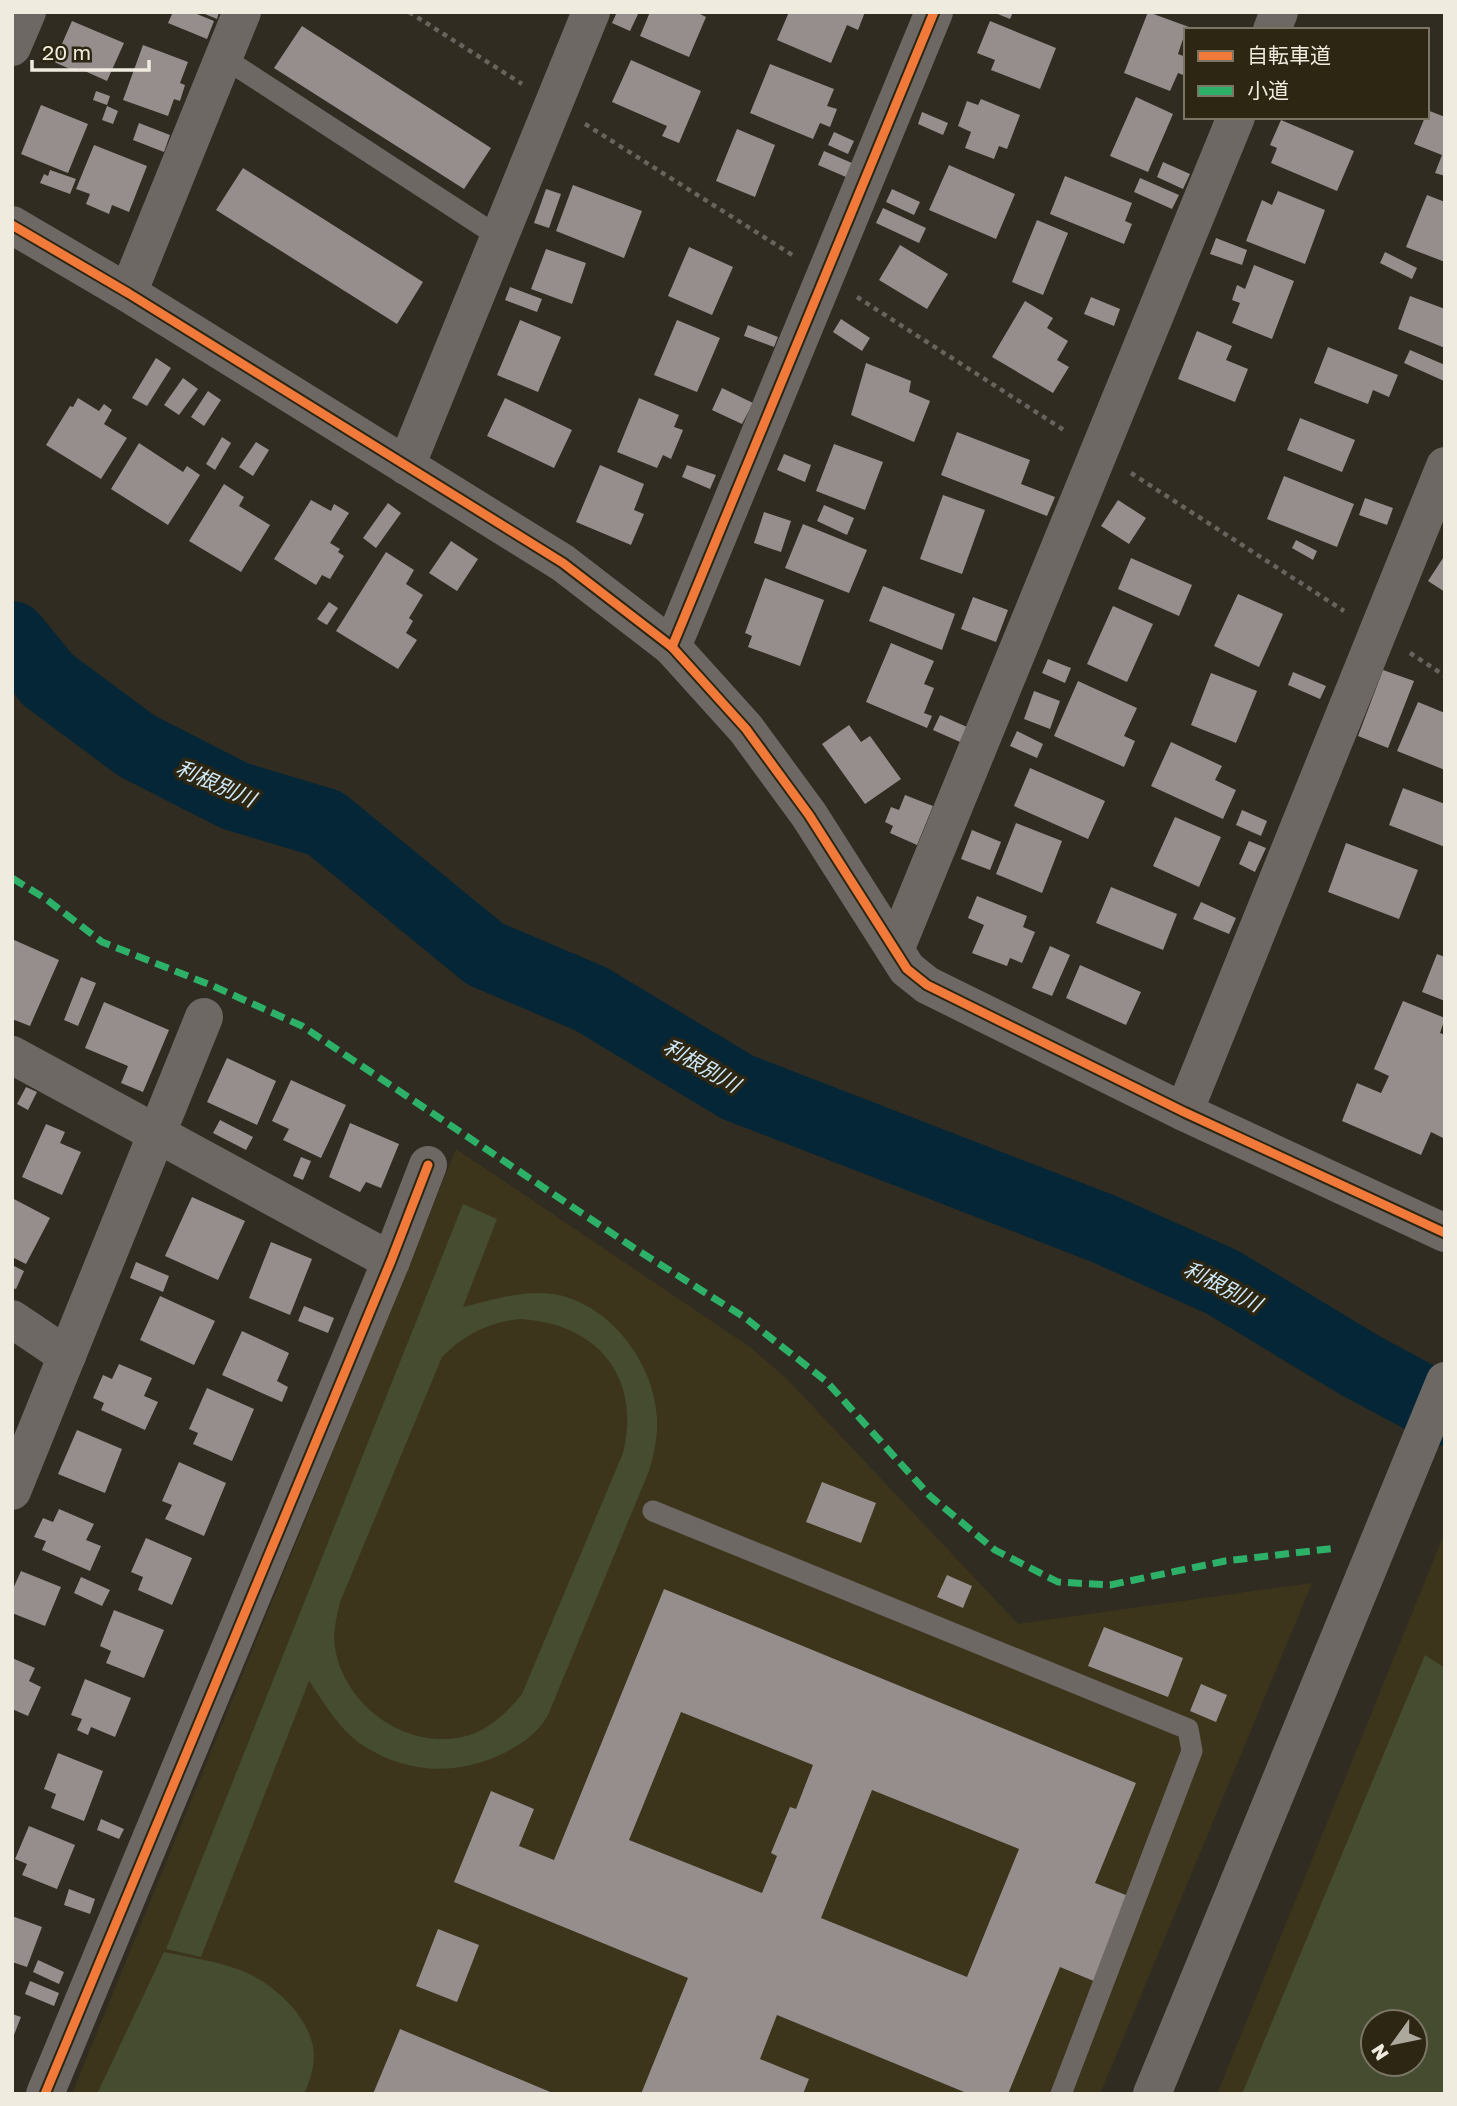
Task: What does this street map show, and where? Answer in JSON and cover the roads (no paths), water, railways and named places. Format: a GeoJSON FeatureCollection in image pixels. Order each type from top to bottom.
{"type":"FeatureCollection","features":[{"type":"Feature","properties":{"kind":"street"},"geometry":{"type":"LineString","coordinates":[[12,47],[27,12]]}},
{"type":"Feature","properties":{"kind":"street"},"geometry":{"type":"LineString","coordinates":[[128,293],[242,12]]}},
{"type":"Feature","properties":{"kind":"street"},"geometry":{"type":"LineString","coordinates":[[406,466],[591,12]]}},
{"type":"Feature","properties":{"kind":"street"},"geometry":{"type":"LineString","coordinates":[[672,647],[934,12]]}},
{"type":"Feature","properties":{"kind":"street"},"geometry":{"type":"LineString","coordinates":[[895,950],[1235,119]]}},
{"type":"Feature","properties":{"kind":"street"},"geometry":{"type":"LineString","coordinates":[[12,225],[128,293],[563,563],[672,647],[746,729],[809,815],[907,969],[927,985],[1184,1112],[1445,1233]]}},
{"type":"Feature","properties":{"kind":"street"},"geometry":{"type":"LineString","coordinates":[[1184,1112],[1445,466]]}},
{"type":"Feature","properties":{"kind":"street"},"geometry":{"type":"LineString","coordinates":[[12,1491],[204,1017]]}},
{"type":"Feature","properties":{"kind":"street"},"geometry":{"type":"LineString","coordinates":[[12,1055],[391,1261]]}},
{"type":"Feature","properties":{"kind":"street"},"geometry":{"type":"LineString","coordinates":[[45,2094],[428,1166]]}},
{"type":"Feature","properties":{"kind":"street"},"geometry":{"type":"LineString","coordinates":[[12,1320],[67,1356]]}},
{"type":"Feature","properties":{"kind":"street"},"geometry":{"type":"LineString","coordinates":[[1152,2094],[1445,1381]]}},
{"type":"Feature","properties":{"kind":"lane"},"geometry":{"type":"LineString","coordinates":[[224,58],[499,237]]}},
{"type":"Feature","properties":{"kind":"lane"},"geometry":{"type":"LineString","coordinates":[[653,1511],[1188,1729],[1192,1751],[1061,2094]]}},
{"type":"Feature","properties":{"kind":"waterway","name":"利根別川"},"geometry":{"type":"LineString","coordinates":[[12,636],[48,680],[137,746],[235,796],[325,823],[485,954],[591,999],[737,1087],[1104,1229],[1222,1282],[1361,1366],[1445,1411]]}}]}
